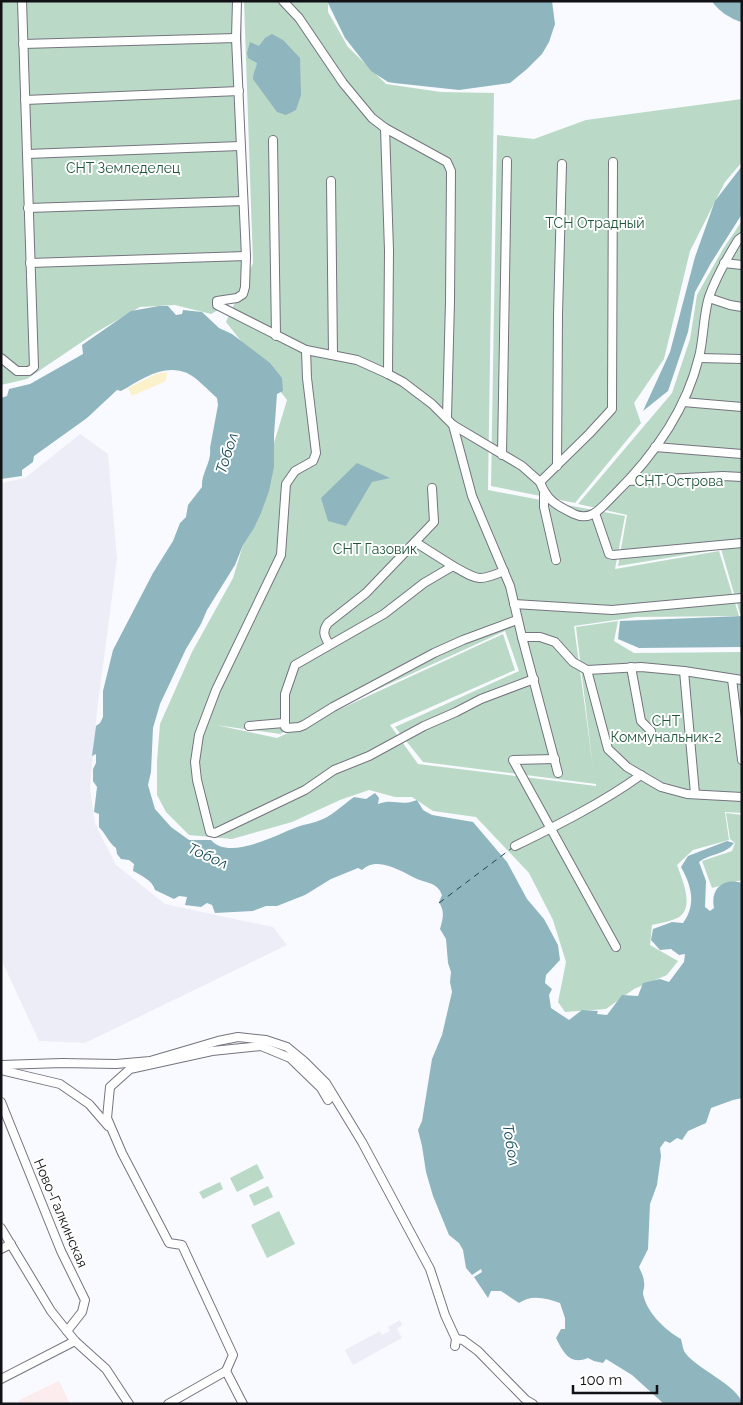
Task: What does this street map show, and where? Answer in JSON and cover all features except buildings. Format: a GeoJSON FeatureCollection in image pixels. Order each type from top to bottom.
{"type":"FeatureCollection","features":[{"type":"Feature","properties":{"kind":"street"},"geometry":{"type":"LineString","coordinates":[[1,358],[17,371],[29,371],[34,367],[22,1]]}},
{"type":"Feature","properties":{"kind":"street"},"geometry":{"type":"LineString","coordinates":[[237,1],[236,38],[246,287],[243,294],[237,298],[217,301],[217,305],[306,350],[357,360],[388,374],[402,382],[447,417],[453,425],[472,496],[510,586],[517,620],[558,773]]}},
{"type":"Feature","properties":{"kind":"street"},"geometry":{"type":"LineString","coordinates":[[283,1],[299,18],[343,84],[372,118],[386,128],[447,162],[451,171],[447,417]]}},
{"type":"Feature","properties":{"kind":"street"},"geometry":{"type":"LineString","coordinates":[[23,44],[236,38]]}},
{"type":"Feature","properties":{"kind":"street"},"geometry":{"type":"LineString","coordinates":[[25,100],[239,91]]}},
{"type":"Feature","properties":{"kind":"street"},"geometry":{"type":"LineString","coordinates":[[386,128],[389,251],[388,374]]}},
{"type":"Feature","properties":{"kind":"street"},"geometry":{"type":"LineString","coordinates":[[273,140],[276,336]]}},
{"type":"Feature","properties":{"kind":"street"},"geometry":{"type":"LineString","coordinates":[[27,154],[240,146]]}},
{"type":"Feature","properties":{"kind":"street"},"geometry":{"type":"LineString","coordinates":[[502,454],[506,161]]}},
{"type":"Feature","properties":{"kind":"street"},"geometry":{"type":"LineString","coordinates":[[540,482],[612,409],[613,162]]}},
{"type":"Feature","properties":{"kind":"street"},"geometry":{"type":"LineString","coordinates":[[557,466],[562,164]]}},
{"type":"Feature","properties":{"kind":"street"},"geometry":{"type":"LineString","coordinates":[[331,181],[333,355]]}},
{"type":"Feature","properties":{"kind":"street"},"geometry":{"type":"LineString","coordinates":[[28,208],[243,201]]}},
{"type":"Feature","properties":{"kind":"street"},"geometry":{"type":"LineString","coordinates":[[544,494],[560,507],[580,517],[588,516],[595,513],[628,481],[655,447],[683,402],[699,358],[709,298],[724,263],[738,240],[742,237]]}},
{"type":"Feature","properties":{"kind":"street"},"geometry":{"type":"LineString","coordinates":[[30,263],[246,256]]}},
{"type":"Feature","properties":{"kind":"street"},"geometry":{"type":"LineString","coordinates":[[724,263],[742,265]]}},
{"type":"Feature","properties":{"kind":"street"},"geometry":{"type":"LineString","coordinates":[[709,298],[742,307]]}},
{"type":"Feature","properties":{"kind":"street"},"geometry":{"type":"LineString","coordinates":[[306,350],[307,378],[316,453],[313,461],[295,471],[286,484],[282,555],[216,690],[199,735],[194,762],[210,832],[215,833],[305,790],[334,770],[369,756],[398,739],[481,699],[534,679]]}},
{"type":"Feature","properties":{"kind":"street"},"geometry":{"type":"LineString","coordinates":[[699,358],[742,359]]}},
{"type":"Feature","properties":{"kind":"street"},"geometry":{"type":"LineString","coordinates":[[683,402],[742,406]]}},
{"type":"Feature","properties":{"kind":"street"},"geometry":{"type":"LineString","coordinates":[[453,425],[522,466],[540,482],[544,494],[544,506],[556,560]]}},
{"type":"Feature","properties":{"kind":"street"},"geometry":{"type":"LineString","coordinates":[[655,447],[742,454]]}},
{"type":"Feature","properties":{"kind":"street"},"geometry":{"type":"LineString","coordinates":[[628,481],[723,476],[742,477]]}},
{"type":"Feature","properties":{"kind":"street"},"geometry":{"type":"LineString","coordinates":[[329,644],[324,632],[328,622],[366,593],[435,519],[432,488]]}},
{"type":"Feature","properties":{"kind":"street"},"geometry":{"type":"LineString","coordinates":[[595,513],[609,554],[742,543]]}},
{"type":"Feature","properties":{"kind":"street"},"geometry":{"type":"LineString","coordinates":[[414,542],[478,579],[490,577],[504,571]]}},
{"type":"Feature","properties":{"kind":"street"},"geometry":{"type":"LineString","coordinates":[[454,566],[424,583],[394,604],[384,614],[295,665],[285,694],[284,723],[287,728],[299,727],[332,707],[434,653],[517,620]]}},
{"type":"Feature","properties":{"kind":"street"},"geometry":{"type":"LineString","coordinates":[[514,604],[612,610],[742,598]]}},
{"type":"Feature","properties":{"kind":"street"},"geometry":{"type":"LineString","coordinates":[[522,637],[540,637],[555,642],[573,662],[587,670],[630,667],[684,670],[742,680]]}},
{"type":"Feature","properties":{"kind":"street"},"geometry":{"type":"LineString","coordinates":[[630,667],[641,721],[651,730]]}},
{"type":"Feature","properties":{"kind":"street"},"geometry":{"type":"LineString","coordinates":[[587,670],[608,749],[626,767],[661,787],[695,794],[742,797]]}},
{"type":"Feature","properties":{"kind":"street"},"geometry":{"type":"LineString","coordinates":[[684,670],[695,794]]}},
{"type":"Feature","properties":{"kind":"street"},"geometry":{"type":"LineString","coordinates":[[732,679],[742,760]]}},
{"type":"Feature","properties":{"kind":"street"},"geometry":{"type":"LineString","coordinates":[[249,726],[284,723]]}},
{"type":"Feature","properties":{"kind":"street"},"geometry":{"type":"LineString","coordinates":[[555,759],[513,760],[616,947]]}},
{"type":"Feature","properties":{"kind":"street"},"geometry":{"type":"LineString","coordinates":[[515,846],[551,829],[618,791],[641,775]]}},
{"type":"Feature","properties":{"kind":"street"},"geometry":{"type":"LineString","coordinates":[[1,1065],[116,1064],[150,1061],[238,1037],[266,1040],[286,1047],[304,1061],[326,1083],[362,1142],[430,1268],[456,1343],[463,1340],[478,1351],[526,1400],[533,1404]]}},
{"type":"Feature","properties":{"kind":"street"},"geometry":{"type":"LineString","coordinates":[[168,1404],[226,1372],[233,1356],[182,1245],[169,1243],[112,1131],[107,1118],[110,1087],[130,1069],[212,1051],[261,1046],[290,1058],[321,1088],[328,1100]]}},
{"type":"Feature","properties":{"kind":"street"},"geometry":{"type":"LineString","coordinates":[[1,1070],[60,1084],[89,1104],[112,1131]]}},
{"type":"Feature","properties":{"kind":"street","name":"Ново-Галкинская"},"geometry":{"type":"LineString","coordinates":[[1,1102],[61,1250],[85,1300],[82,1312],[67,1331]]}},
{"type":"Feature","properties":{"kind":"street"},"geometry":{"type":"LineString","coordinates":[[1,1228],[51,1311],[75,1341],[102,1364],[129,1404]]}},
{"type":"Feature","properties":{"kind":"street"},"geometry":{"type":"LineString","coordinates":[[1,1249],[11,1244]]}},
{"type":"Feature","properties":{"kind":"street"},"geometry":{"type":"LineString","coordinates":[[1,1379],[75,1341]]}},
{"type":"Feature","properties":{"kind":"street"},"geometry":{"type":"LineString","coordinates":[[226,1372],[243,1404]]}},
{"type":"Feature","properties":{"kind":"shaded area"},"geometry":{"type":"Polygon","coordinates":[[[80,434],[108,454],[117,559],[97,711],[90,788],[95,824],[116,865],[165,904],[273,927],[287,945],[85,1043],[39,1041],[1,959],[1,483],[25,478],[80,434]]]}},
{"type":"Feature","properties":{"kind":"shaded area"},"geometry":{"type":"Polygon","coordinates":[[[400,1320],[402,1325],[397,1329],[402,1338],[353,1365],[345,1350],[380,1331],[382,1335],[390,1331],[388,1327],[400,1320]]]}},
{"type":"Feature","properties":{"kind":"shaded area"},"geometry":{"type":"Polygon","coordinates":[[[59,1381],[70,1404],[20,1404],[19,1400],[59,1381]]]}},
{"type":"Feature","properties":{"kind":"green space"},"geometry":{"type":"Polygon","coordinates":[[[1,1],[241,1],[247,277],[253,263],[244,1],[328,1],[328,12],[348,47],[386,84],[441,92],[494,93],[488,490],[625,516],[615,569],[719,551],[739,616],[636,617],[574,626],[593,767],[576,627],[618,621],[614,641],[634,653],[742,652],[742,813],[725,812],[729,840],[693,850],[677,865],[686,894],[687,902],[685,909],[682,915],[675,919],[652,925],[650,945],[678,961],[667,975],[634,989],[606,1009],[565,1012],[558,1002],[566,962],[553,920],[529,873],[476,817],[433,811],[412,797],[395,797],[369,790],[340,800],[292,822],[232,839],[189,835],[166,812],[157,795],[160,724],[192,652],[233,578],[287,400],[226,322],[236,300],[211,314],[175,305],[140,307],[95,333],[27,379],[1,385],[1,1]],[[505,631],[280,734],[216,725],[277,738],[503,634],[515,670],[390,725],[418,764],[596,786],[596,784],[423,762],[395,727],[519,671],[505,631]]]}},
{"type":"Feature","properties":{"kind":"green space","name":"ТСН Отрадный"},"geometry":{"type":"Polygon","coordinates":[[[742,99],[742,162],[725,182],[690,251],[664,359],[634,403],[641,423],[575,503],[491,486],[497,135],[534,139],[586,120],[742,99]]]}},
{"type":"Feature","properties":{"kind":"green space","name":"СНТ Острова"},"geometry":{"type":"Polygon","coordinates":[[[742,221],[742,614],[740,614],[721,549],[618,566],[627,515],[578,504],[672,393],[690,339],[697,295],[723,249],[742,221]]]}},
{"type":"Feature","properties":{"kind":"green space"},"geometry":{"type":"Polygon","coordinates":[[[726,813],[742,815],[742,880],[712,888],[702,861],[732,851],[735,843],[730,839],[726,813]]]}},
{"type":"Feature","properties":{"kind":"green space"},"geometry":{"type":"Polygon","coordinates":[[[257,1164],[264,1178],[237,1192],[230,1178],[257,1164]]]}},
{"type":"Feature","properties":{"kind":"green space"},"geometry":{"type":"Polygon","coordinates":[[[220,1182],[223,1189],[203,1199],[199,1192],[220,1182]]]}},
{"type":"Feature","properties":{"kind":"green space"},"geometry":{"type":"Polygon","coordinates":[[[268,1186],[273,1197],[254,1206],[249,1195],[268,1186]]]}},
{"type":"Feature","properties":{"kind":"green space"},"geometry":{"type":"Polygon","coordinates":[[[279,1211],[295,1244],[267,1258],[251,1225],[279,1211]]]}},
{"type":"Feature","properties":{"kind":"sand"},"geometry":{"type":"Polygon","coordinates":[[[167,372],[166,381],[132,396],[128,388],[156,374],[167,372]]]}},
{"type":"Feature","properties":{"kind":"water"},"geometry":{"type":"Polygon","coordinates":[[[327,1],[552,1],[555,24],[549,42],[542,54],[510,83],[459,90],[388,82],[371,71],[345,38],[327,1]]]}},
{"type":"Feature","properties":{"kind":"water"},"geometry":{"type":"Polygon","coordinates":[[[712,1],[742,1],[742,22],[725,14],[712,1]]]}},
{"type":"Feature","properties":{"kind":"water"},"geometry":{"type":"Polygon","coordinates":[[[272,34],[283,40],[300,58],[301,95],[296,110],[286,115],[277,112],[253,79],[257,63],[248,58],[247,53],[250,42],[259,46],[265,38],[272,34]]]}},
{"type":"Feature","properties":{"kind":"water"},"geometry":{"type":"Polygon","coordinates":[[[742,166],[742,214],[695,292],[688,332],[668,391],[643,411],[670,352],[695,257],[715,201],[742,166]]]}},
{"type":"Feature","properties":{"kind":"water","name":"Тобол"},"geometry":{"type":"Polygon","coordinates":[[[168,306],[176,315],[182,314],[183,310],[202,312],[219,328],[232,334],[270,363],[282,378],[283,391],[277,394],[274,467],[269,491],[261,513],[243,545],[235,565],[207,610],[186,649],[160,704],[153,728],[151,772],[148,785],[155,809],[171,827],[189,840],[211,840],[219,846],[229,848],[241,847],[320,820],[354,797],[366,799],[375,793],[379,798],[378,804],[384,802],[406,803],[417,800],[423,810],[432,815],[473,822],[507,862],[527,899],[544,919],[558,945],[560,960],[546,975],[545,983],[552,989],[549,995],[551,1008],[569,1020],[582,1010],[598,1011],[597,1014],[607,1015],[622,995],[638,996],[643,983],[660,979],[669,982],[684,962],[685,954],[679,955],[671,949],[660,950],[651,940],[653,929],[672,922],[683,923],[690,909],[690,888],[681,867],[688,856],[727,841],[734,843],[726,850],[699,862],[706,881],[705,907],[710,911],[714,908],[714,895],[719,886],[729,882],[742,883],[742,1098],[711,1108],[706,1123],[688,1131],[682,1140],[677,1138],[670,1143],[665,1141],[660,1148],[661,1156],[657,1185],[650,1204],[648,1249],[639,1267],[644,1280],[643,1294],[648,1308],[663,1326],[681,1339],[684,1351],[689,1357],[734,1391],[742,1404],[664,1404],[632,1375],[606,1359],[603,1363],[588,1358],[582,1360],[572,1359],[568,1357],[556,1338],[561,1329],[565,1329],[565,1318],[560,1303],[544,1298],[534,1298],[519,1303],[501,1291],[491,1291],[488,1298],[474,1277],[482,1272],[481,1269],[472,1275],[466,1268],[463,1250],[459,1243],[449,1235],[433,1196],[426,1172],[418,1130],[422,1121],[432,1059],[442,1035],[452,992],[446,939],[440,929],[443,915],[439,902],[442,895],[438,888],[390,866],[375,864],[362,870],[358,868],[331,879],[305,895],[277,906],[266,906],[253,911],[215,913],[212,905],[207,903],[201,907],[185,905],[187,897],[179,896],[174,899],[155,890],[149,881],[133,871],[134,864],[129,860],[121,859],[117,854],[116,848],[99,827],[99,814],[94,812],[97,787],[93,781],[93,769],[96,763],[96,754],[92,756],[96,726],[103,717],[103,691],[113,650],[153,573],[173,541],[180,523],[186,517],[188,505],[202,487],[210,453],[218,405],[217,398],[187,373],[169,370],[152,374],[121,391],[117,390],[87,418],[34,456],[33,462],[22,470],[22,476],[1,479],[1,398],[7,396],[9,389],[30,384],[83,354],[82,345],[131,311],[168,306]]]}},
{"type":"Feature","properties":{"kind":"water"},"geometry":{"type":"Polygon","coordinates":[[[357,463],[390,478],[372,482],[346,526],[328,521],[321,498],[357,463]]]}},
{"type":"Feature","properties":{"kind":"water"},"geometry":{"type":"Polygon","coordinates":[[[742,616],[742,647],[639,648],[618,639],[620,621],[742,616]]]}},
{"type":"Feature","properties":{"kind":"ferry route"},"geometry":{"type":"LineString","coordinates":[[439,903],[512,848]]}},
{"type":"Feature","properties":{"kind":"park label","name":"СНТ Земледелец"},"geometry":{"type":"Point","coordinates":[123,168]}},
{"type":"Feature","properties":{"kind":"park label","name":"СНТ Газовик"},"geometry":{"type":"Point","coordinates":[375,549]}},
{"type":"Feature","properties":{"kind":"park label","name":"СНТ Коммунальник-2"},"geometry":{"type":"Point","coordinates":[666,730]}}]}
